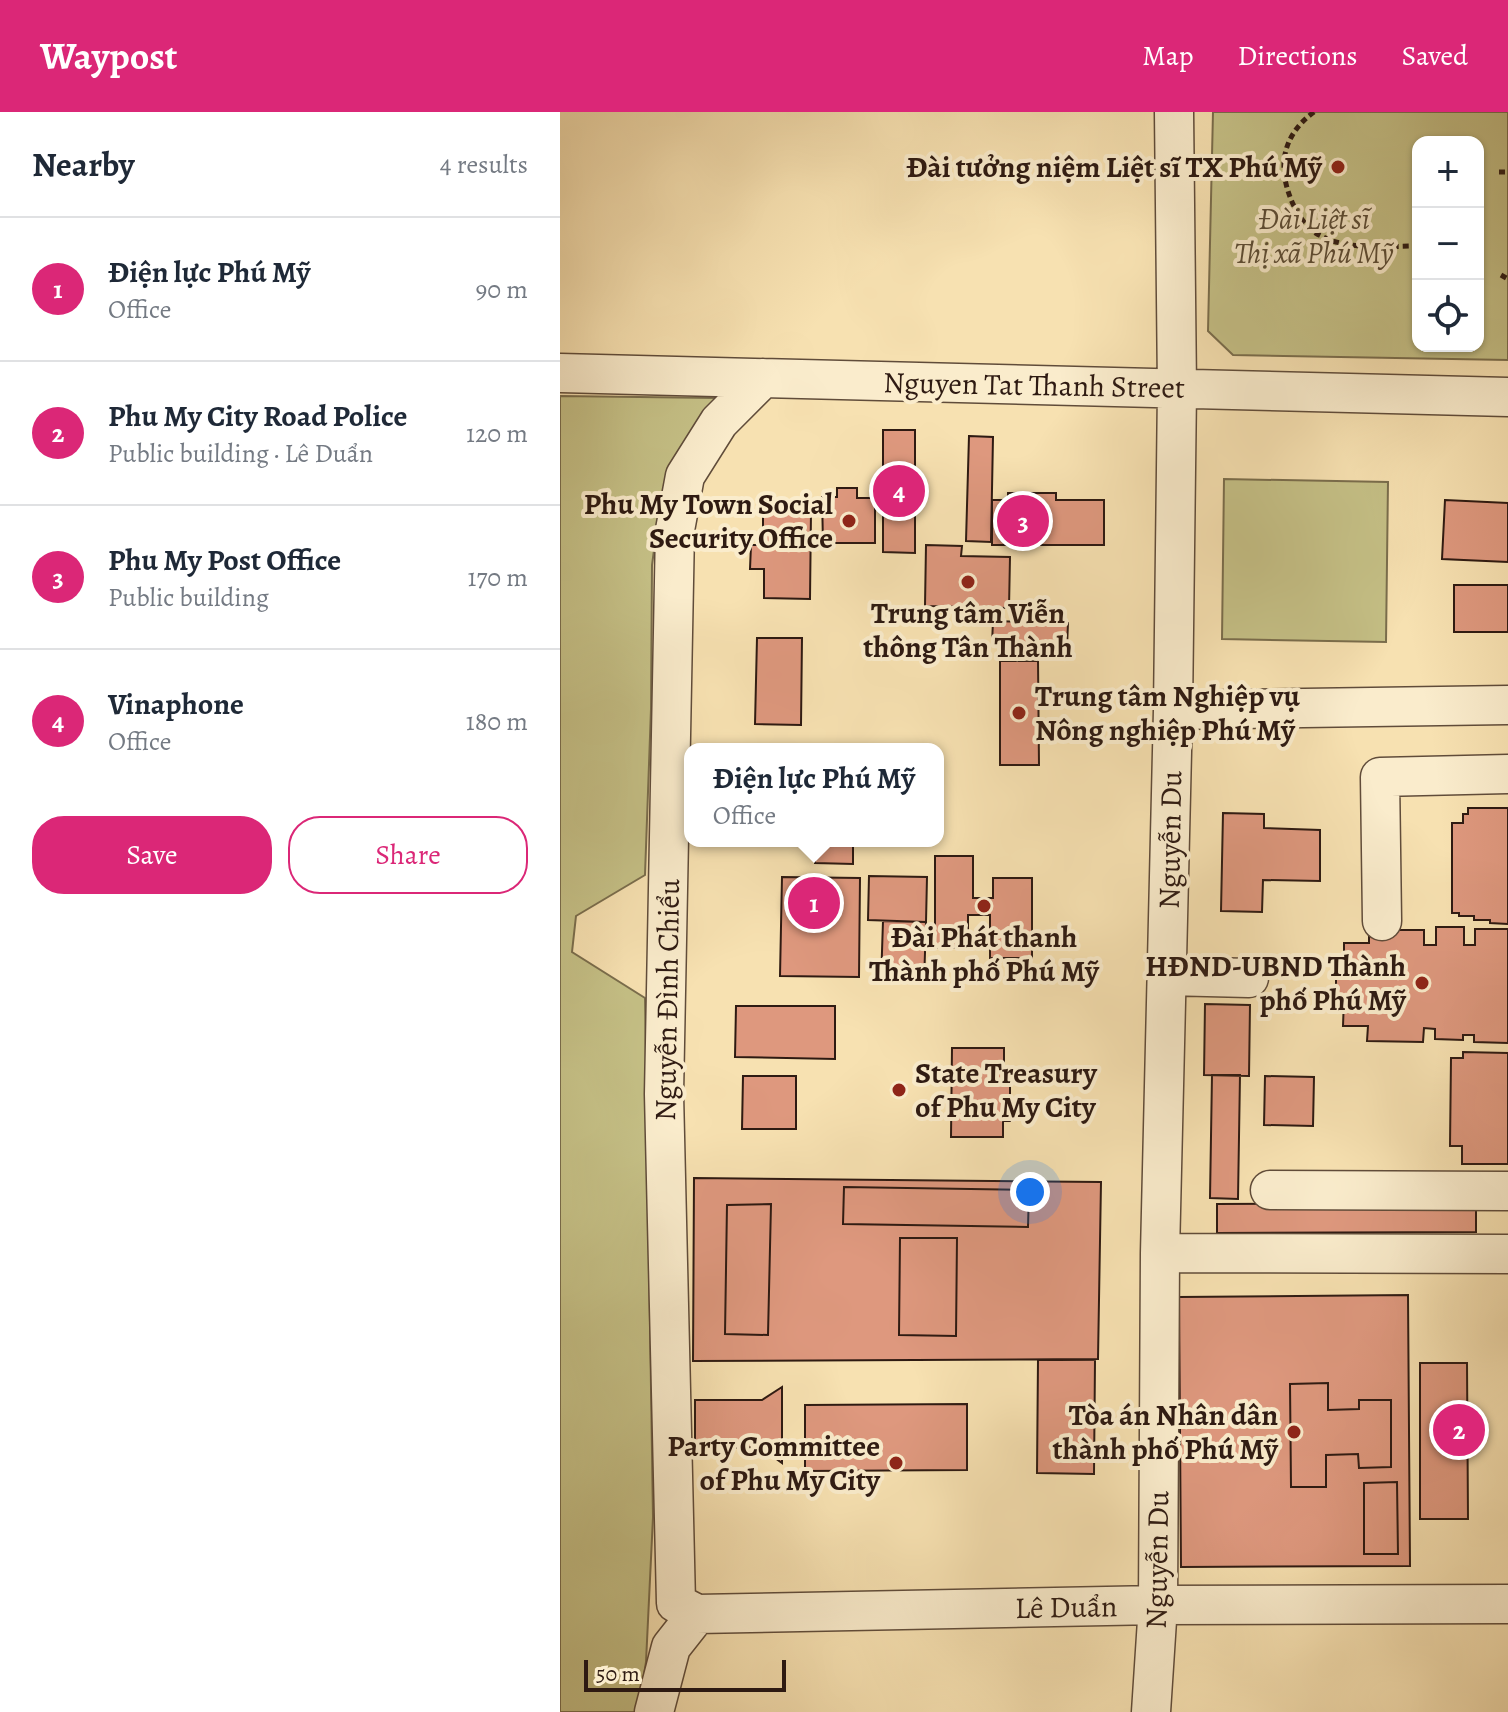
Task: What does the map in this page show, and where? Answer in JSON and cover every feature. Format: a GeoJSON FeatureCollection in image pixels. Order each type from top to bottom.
{"type":"FeatureCollection","features":[{"type":"Feature","properties":{"kind":"street","name":"Nguyễn Du"},"geometry":{"type":"LineString","coordinates":[[1151,1712],[1158,1605],[1160,1253],[1173,710],[1177,389],[1174,112]]}},
{"type":"Feature","properties":{"kind":"street","name":"Nguyen Tat Thanh Street"},"geometry":{"type":"LineString","coordinates":[[560,373],[1508,397]]}},
{"type":"Feature","properties":{"kind":"street","name":"Nguyễn Đình Chiểu"},"geometry":{"type":"LineString","coordinates":[[686,1609],[664,1094],[675,530],[685,476],[719,422],[763,378]]}},
{"type":"Feature","properties":{"kind":"street"},"geometry":{"type":"LineString","coordinates":[[1173,710],[1508,705]]}},
{"type":"Feature","properties":{"kind":"street"},"geometry":{"type":"LineString","coordinates":[[1382,921],[1380,777],[1508,774]]}},
{"type":"Feature","properties":{"kind":"street"},"geometry":{"type":"LineString","coordinates":[[1166,976],[1249,978]]}},
{"type":"Feature","properties":{"kind":"street"},"geometry":{"type":"LineString","coordinates":[[1270,1190],[1508,1191]]}},
{"type":"Feature","properties":{"kind":"street"},"geometry":{"type":"LineString","coordinates":[[1160,1253],[1508,1254]]}},
{"type":"Feature","properties":{"kind":"street","name":"Lê Duẩn"},"geometry":{"type":"LineString","coordinates":[[686,1609],[1508,1604]]}},
{"type":"Feature","properties":{"kind":"street"},"geometry":{"type":"LineString","coordinates":[[654,1712],[671,1647],[686,1609]]}},
{"type":"Feature","properties":{"kind":"path"},"geometry":{"type":"LineString","coordinates":[[1314,112],[1300,123],[1284,158],[1287,190],[1296,211],[1307,226],[1320,236],[1337,242],[1355,246],[1412,246]]}},
{"type":"Feature","properties":{"kind":"path"},"geometry":{"type":"LineString","coordinates":[[1499,172],[1508,172]]}},
{"type":"Feature","properties":{"kind":"path"},"geometry":{"type":"LineString","coordinates":[[1501,275],[1508,279]]}},
{"type":"Feature","properties":{"kind":"green space","name":"Đài Liệt sĩ Thị xã Phú Mỹ"},"geometry":{"type":"Polygon","coordinates":[[[1213,112],[1508,112],[1508,360],[1233,355],[1208,331],[1213,112]]]}},
{"type":"Feature","properties":{"kind":"green space"},"geometry":{"type":"Polygon","coordinates":[[[560,396],[717,398],[703,418],[659,513],[652,565],[645,875],[576,916],[572,952],[645,998],[653,1517],[646,1662],[638,1712],[560,1712],[560,396]]]}},
{"type":"Feature","properties":{"kind":"green space"},"geometry":{"type":"Polygon","coordinates":[[[1224,479],[1388,482],[1386,642],[1222,639],[1224,479]]]}},
{"type":"Feature","properties":{"kind":"building"},"geometry":{"type":"Polygon","coordinates":[[[883,430],[915,430],[915,553],[883,552],[883,430]]]}},
{"type":"Feature","properties":{"kind":"building"},"geometry":{"type":"Polygon","coordinates":[[[969,436],[993,437],[991,542],[966,541],[969,436]]]}},
{"type":"Feature","properties":{"kind":"building","name":"Phu My Town Social Security Office"},"geometry":{"type":"Polygon","coordinates":[[[837,488],[857,488],[857,498],[875,498],[875,543],[823,543],[822,497],[837,497],[837,488]]]}},
{"type":"Feature","properties":{"kind":"building"},"geometry":{"type":"Polygon","coordinates":[[[1008,493],[1056,493],[1056,500],[1104,500],[1104,545],[992,545],[992,500],[1008,500],[1008,493]]]}},
{"type":"Feature","properties":{"kind":"building"},"geometry":{"type":"Polygon","coordinates":[[[1445,500],[1508,503],[1508,562],[1442,559],[1445,500]]]}},
{"type":"Feature","properties":{"kind":"building"},"geometry":{"type":"Polygon","coordinates":[[[763,512],[811,512],[810,599],[764,598],[764,569],[750,569],[751,545],[763,545],[763,512]]]}},
{"type":"Feature","properties":{"kind":"building","name":"Trung tâm Viễn thông Tân Thành"},"geometry":{"type":"Polygon","coordinates":[[[926,545],[962,546],[961,556],[1010,557],[1009,608],[925,606],[926,545]]]}},
{"type":"Feature","properties":{"kind":"building"},"geometry":{"type":"Polygon","coordinates":[[[1454,585],[1508,585],[1508,632],[1454,632],[1454,585]]]}},
{"type":"Feature","properties":{"kind":"building"},"geometry":{"type":"Polygon","coordinates":[[[993,621],[1068,623],[1067,647],[992,644],[993,621]]]}},
{"type":"Feature","properties":{"kind":"building"},"geometry":{"type":"Polygon","coordinates":[[[757,638],[802,638],[801,725],[755,724],[757,638]]]}},
{"type":"Feature","properties":{"kind":"building","name":"Trung tâm Nghiệp vụ Nông nghiệp Phú Mỹ"},"geometry":{"type":"Polygon","coordinates":[[[1000,661],[1038,661],[1039,765],[1000,765],[1000,661]]]}},
{"type":"Feature","properties":{"kind":"building","name":"HĐND-UBND Thành phố Phú Mỹ"},"geometry":{"type":"Polygon","coordinates":[[[1468,808],[1508,808],[1508,924],[1474,920],[1474,916],[1452,913],[1452,823],[1463,823],[1463,814],[1468,814],[1468,808]]]}},
{"type":"Feature","properties":{"kind":"building"},"geometry":{"type":"Polygon","coordinates":[[[1223,813],[1264,814],[1264,828],[1320,830],[1320,881],[1263,880],[1262,912],[1221,911],[1223,813]]]}},
{"type":"Feature","properties":{"kind":"building"},"geometry":{"type":"Polygon","coordinates":[[[815,847],[853,847],[853,864],[815,863],[815,847]]]}},
{"type":"Feature","properties":{"kind":"building","name":"Đài Phát thanh Thành phố Phú Mỹ"},"geometry":{"type":"Polygon","coordinates":[[[935,856],[973,856],[973,898],[993,898],[993,878],[1032,878],[1032,958],[990,958],[990,915],[968,915],[968,948],[935,948],[935,856]]]}},
{"type":"Feature","properties":{"kind":"building"},"geometry":{"type":"Polygon","coordinates":[[[869,876],[927,877],[926,922],[868,920],[869,876]]]}},
{"type":"Feature","properties":{"kind":"building"},"geometry":{"type":"Polygon","coordinates":[[[782,877],[860,878],[859,977],[780,976],[782,877]]]}},
{"type":"Feature","properties":{"kind":"building"},"geometry":{"type":"Polygon","coordinates":[[[883,921],[926,922],[924,983],[881,982],[883,921]]]}},
{"type":"Feature","properties":{"kind":"building","name":"HĐND-UBND Thành phố Phú Mỹ"},"geometry":{"type":"Polygon","coordinates":[[[1436,927],[1464,927],[1464,945],[1475,945],[1475,929],[1508,929],[1508,1043],[1474,1042],[1474,1035],[1463,1035],[1463,1040],[1435,1039],[1435,1029],[1424,1028],[1423,1042],[1367,1041],[1368,1026],[1343,1026],[1344,998],[1336,998],[1336,967],[1344,967],[1344,943],[1369,943],[1369,930],[1424,930],[1424,945],[1436,945],[1436,927]]]}},
{"type":"Feature","properties":{"kind":"building"},"geometry":{"type":"Polygon","coordinates":[[[1205,1004],[1250,1005],[1249,1076],[1204,1075],[1205,1004]]]}},
{"type":"Feature","properties":{"kind":"building"},"geometry":{"type":"Polygon","coordinates":[[[736,1006],[835,1006],[835,1059],[735,1057],[736,1006]]]}},
{"type":"Feature","properties":{"kind":"building"},"geometry":{"type":"Polygon","coordinates":[[[952,1048],[1004,1048],[1004,1070],[1010,1070],[1010,1121],[1003,1121],[1003,1137],[951,1137],[952,1048]]]}},
{"type":"Feature","properties":{"kind":"building","name":"HĐND-UBND Thành phố Phú Mỹ"},"geometry":{"type":"Polygon","coordinates":[[[1463,1052],[1508,1053],[1508,1164],[1462,1164],[1462,1146],[1450,1146],[1451,1058],[1463,1058],[1463,1052]]]}},
{"type":"Feature","properties":{"kind":"building"},"geometry":{"type":"Polygon","coordinates":[[[1212,1075],[1240,1075],[1238,1199],[1210,1198],[1212,1075]]]}},
{"type":"Feature","properties":{"kind":"building"},"geometry":{"type":"Polygon","coordinates":[[[743,1076],[796,1076],[796,1129],[742,1129],[743,1076]]]}},
{"type":"Feature","properties":{"kind":"building"},"geometry":{"type":"Polygon","coordinates":[[[1265,1076],[1314,1077],[1313,1126],[1264,1125],[1265,1076]]]}},
{"type":"Feature","properties":{"kind":"building"},"geometry":{"type":"Polygon","coordinates":[[[694,1178],[1101,1182],[1098,1359],[693,1361],[694,1178]]]}},
{"type":"Feature","properties":{"kind":"building"},"geometry":{"type":"Polygon","coordinates":[[[844,1187],[1029,1190],[1028,1227],[843,1224],[844,1187]]]}},
{"type":"Feature","properties":{"kind":"building"},"geometry":{"type":"Polygon","coordinates":[[[1476,1203],[1476,1232],[1217,1233],[1217,1204],[1476,1203]]]}},
{"type":"Feature","properties":{"kind":"building"},"geometry":{"type":"Polygon","coordinates":[[[771,1204],[768,1335],[725,1334],[727,1205],[771,1204]]]}},
{"type":"Feature","properties":{"kind":"building"},"geometry":{"type":"Polygon","coordinates":[[[900,1238],[957,1238],[956,1336],[899,1335],[900,1238]]]}},
{"type":"Feature","properties":{"kind":"building","name":"Tòa án Nhân dân thành phố Phú Mỹ"},"geometry":{"type":"Polygon","coordinates":[[[1408,1295],[1410,1566],[1181,1567],[1179,1297],[1408,1295]]]}},
{"type":"Feature","properties":{"kind":"building"},"geometry":{"type":"Polygon","coordinates":[[[1038,1360],[1095,1360],[1094,1474],[1037,1473],[1038,1360]]]}},
{"type":"Feature","properties":{"kind":"building"},"geometry":{"type":"Polygon","coordinates":[[[1420,1363],[1467,1363],[1468,1519],[1420,1519],[1420,1363]]]}},
{"type":"Feature","properties":{"kind":"building"},"geometry":{"type":"Polygon","coordinates":[[[1328,1383],[1328,1410],[1359,1409],[1359,1400],[1391,1400],[1391,1467],[1359,1468],[1358,1454],[1326,1455],[1326,1487],[1291,1487],[1290,1384],[1328,1383]]]}},
{"type":"Feature","properties":{"kind":"building"},"geometry":{"type":"Polygon","coordinates":[[[782,1387],[782,1463],[760,1447],[695,1449],[695,1400],[762,1400],[782,1387]]]}},
{"type":"Feature","properties":{"kind":"building"},"geometry":{"type":"Polygon","coordinates":[[[967,1404],[967,1470],[805,1471],[805,1405],[967,1404]]]}},
{"type":"Feature","properties":{"kind":"building"},"geometry":{"type":"Polygon","coordinates":[[[1397,1482],[1398,1554],[1364,1554],[1364,1483],[1397,1482]]]}},
{"type":"Feature","properties":{"kind":"place","name":"Đài tưởng niệm Liệt sĩ TX Phú Mỹ"},"geometry":{"type":"Point","coordinates":[1338,167]}},
{"type":"Feature","properties":{"kind":"place","name":"Vinaphone"},"geometry":{"type":"Point","coordinates":[899,491]}},
{"type":"Feature","properties":{"kind":"place","name":"Phu My Town Social Security Office"},"geometry":{"type":"Point","coordinates":[849,521]}},
{"type":"Feature","properties":{"kind":"place","name":"Phu My Post Office"},"geometry":{"type":"Point","coordinates":[1023,521]}},
{"type":"Feature","properties":{"kind":"place","name":"Trung tâm Viễn thông Tân Thành"},"geometry":{"type":"Point","coordinates":[968,582]}},
{"type":"Feature","properties":{"kind":"place","name":"Trung tâm Nghiệp vụ Nông nghiệp Phú Mỹ"},"geometry":{"type":"Point","coordinates":[1019,713]}},
{"type":"Feature","properties":{"kind":"place","name":"Điện lực Phú Mỹ"},"geometry":{"type":"Point","coordinates":[814,903]}},
{"type":"Feature","properties":{"kind":"place","name":"Đài Phát thanh Thành phố Phú Mỹ"},"geometry":{"type":"Point","coordinates":[984,906]}},
{"type":"Feature","properties":{"kind":"place","name":"HĐND-UBND Thành phố Phú Mỹ"},"geometry":{"type":"Point","coordinates":[1422,983]}},
{"type":"Feature","properties":{"kind":"place","name":"State Treasury of Phu My City"},"geometry":{"type":"Point","coordinates":[899,1090]}},
{"type":"Feature","properties":{"kind":"place","name":"Phu My City Road Police"},"geometry":{"type":"Point","coordinates":[1459,1430]}},
{"type":"Feature","properties":{"kind":"place","name":"Tòa án Nhân dân thành phố Phú Mỹ"},"geometry":{"type":"Point","coordinates":[1294,1432]}},
{"type":"Feature","properties":{"kind":"place","name":"Party Committee of Phu My City"},"geometry":{"type":"Point","coordinates":[896,1463]}}]}
